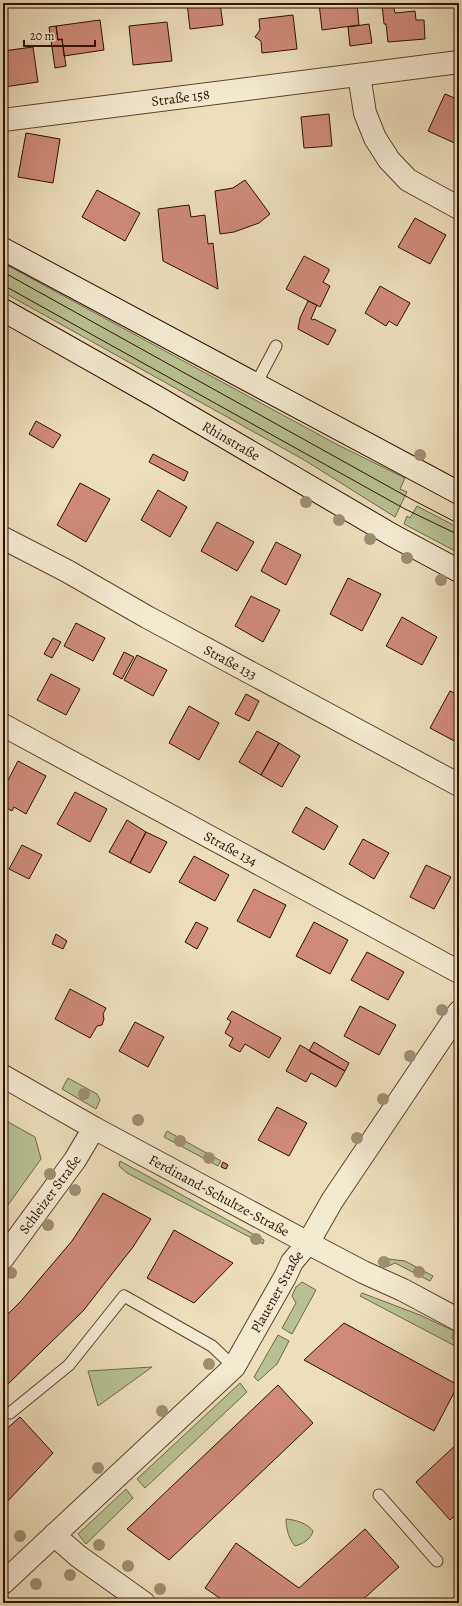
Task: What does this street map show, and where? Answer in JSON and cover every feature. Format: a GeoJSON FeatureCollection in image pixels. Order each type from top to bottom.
{"type":"FeatureCollection","features":[{"type":"Feature","properties":{"kind":"street","name":"Straße 158"},"geometry":{"type":"LineString","coordinates":[[3,120],[459,62]]}},
{"type":"Feature","properties":{"kind":"street"},"geometry":{"type":"LineString","coordinates":[[359,75],[365,113],[375,138],[389,160],[408,180],[459,208]]}},
{"type":"Feature","properties":{"kind":"street"},"geometry":{"type":"LineString","coordinates":[[3,249],[459,493]]}},
{"type":"Feature","properties":{"kind":"street","name":"Rhinstraße"},"geometry":{"type":"LineString","coordinates":[[3,310],[161,400],[392,535],[459,571]]}},
{"type":"Feature","properties":{"kind":"street","name":"Straße 133"},"geometry":{"type":"LineString","coordinates":[[3,538],[67,571],[154,621],[459,785]]}},
{"type":"Feature","properties":{"kind":"street","name":"Straße 134"},"geometry":{"type":"LineString","coordinates":[[3,725],[459,972]]}},
{"type":"Feature","properties":{"kind":"street","name":"Plauener Straße"},"geometry":{"type":"LineString","coordinates":[[3,1583],[234,1367],[292,1262],[308,1242],[332,1201],[459,1012]]}},
{"type":"Feature","properties":{"kind":"street","name":"Ferdinand-Schultze-Straße"},"geometry":{"type":"LineString","coordinates":[[3,1076],[94,1128],[362,1272],[403,1290],[459,1320]]}},
{"type":"Feature","properties":{"kind":"street","name":"Schleizer Straße"},"geometry":{"type":"LineString","coordinates":[[3,1258],[76,1160],[94,1128]]}},
{"type":"Feature","properties":{"kind":"street"},"geometry":{"type":"LineString","coordinates":[[54,1535],[78,1556],[144,1603]]}},
{"type":"Feature","properties":{"kind":"lane"},"geometry":{"type":"LineString","coordinates":[[256,384],[276,346]]}},
{"type":"Feature","properties":{"kind":"lane"},"geometry":{"type":"LineString","coordinates":[[10,1413],[69,1365],[124,1296],[212,1346],[234,1367]]}},
{"type":"Feature","properties":{"kind":"lane"},"geometry":{"type":"LineString","coordinates":[[379,1495],[437,1561]]}},
{"type":"Feature","properties":{"kind":"green space"},"geometry":{"type":"Polygon","coordinates":[[[3,263],[338,445],[405,478],[400,489],[407,492],[395,517],[306,461],[3,292],[3,263]]]}},
{"type":"Feature","properties":{"kind":"green space"},"geometry":{"type":"Polygon","coordinates":[[[417,506],[459,528],[459,553],[404,524],[407,516],[410,518],[417,506]]]}},
{"type":"Feature","properties":{"kind":"green space"},"geometry":{"type":"Polygon","coordinates":[[[68,1078],[97,1094],[100,1100],[96,1109],[62,1089],[68,1078]]]}},
{"type":"Feature","properties":{"kind":"green space"},"geometry":{"type":"Polygon","coordinates":[[[3,1119],[35,1137],[41,1159],[3,1212],[3,1119]]]}},
{"type":"Feature","properties":{"kind":"green space"},"geometry":{"type":"Polygon","coordinates":[[[167,1131],[221,1161],[218,1166],[164,1137],[167,1131]]]}},
{"type":"Feature","properties":{"kind":"green space"},"geometry":{"type":"Polygon","coordinates":[[[120,1161],[264,1240],[263,1244],[127,1173],[119,1166],[120,1161]]]}},
{"type":"Feature","properties":{"kind":"green space"},"geometry":{"type":"Polygon","coordinates":[[[381,1257],[405,1261],[433,1276],[430,1281],[395,1263],[386,1267],[378,1262],[381,1257]]]}},
{"type":"Feature","properties":{"kind":"green space"},"geometry":{"type":"Polygon","coordinates":[[[302,1282],[316,1290],[292,1334],[282,1328],[296,1303],[292,1296],[296,1287],[302,1282]]]}},
{"type":"Feature","properties":{"kind":"green space"},"geometry":{"type":"Polygon","coordinates":[[[362,1293],[420,1315],[454,1331],[452,1338],[459,1342],[459,1348],[360,1296],[362,1293]]]}},
{"type":"Feature","properties":{"kind":"green space"},"geometry":{"type":"Polygon","coordinates":[[[278,1335],[289,1341],[277,1364],[258,1381],[254,1377],[278,1335]]]}},
{"type":"Feature","properties":{"kind":"green space"},"geometry":{"type":"Polygon","coordinates":[[[152,1367],[98,1406],[88,1371],[152,1367]]]}},
{"type":"Feature","properties":{"kind":"green space"},"geometry":{"type":"Polygon","coordinates":[[[240,1383],[247,1392],[145,1488],[137,1479],[240,1383]]]}},
{"type":"Feature","properties":{"kind":"green space"},"geometry":{"type":"Polygon","coordinates":[[[126,1489],[133,1498],[86,1544],[78,1534],[126,1489]]]}},
{"type":"Feature","properties":{"kind":"green space"},"geometry":{"type":"Polygon","coordinates":[[[286,1519],[297,1521],[308,1526],[313,1531],[309,1539],[295,1546],[288,1534],[286,1519]]]}},
{"type":"Feature","properties":{"kind":"building"},"geometry":{"type":"Polygon","coordinates":[[[187,3],[220,3],[223,25],[190,29],[187,3]]]}},
{"type":"Feature","properties":{"kind":"building"},"geometry":{"type":"Polygon","coordinates":[[[319,3],[357,3],[359,25],[322,30],[319,3]]]}},
{"type":"Feature","properties":{"kind":"building"},"geometry":{"type":"Polygon","coordinates":[[[393,4],[395,13],[415,11],[416,20],[424,20],[425,39],[388,42],[382,5],[393,4]]]}},
{"type":"Feature","properties":{"kind":"building"},"geometry":{"type":"Polygon","coordinates":[[[293,15],[297,49],[262,53],[261,41],[255,37],[260,30],[259,19],[293,15]]]}},
{"type":"Feature","properties":{"kind":"building"},"geometry":{"type":"Polygon","coordinates":[[[100,20],[104,50],[64,56],[62,39],[58,40],[56,26],[100,20]]]}},
{"type":"Feature","properties":{"kind":"building"},"geometry":{"type":"Polygon","coordinates":[[[167,22],[172,61],[133,65],[129,26],[167,22]]]}},
{"type":"Feature","properties":{"kind":"building"},"geometry":{"type":"Polygon","coordinates":[[[369,24],[372,43],[350,46],[348,27],[369,24]]]}},
{"type":"Feature","properties":{"kind":"building"},"geometry":{"type":"Polygon","coordinates":[[[56,26],[58,40],[62,39],[66,66],[55,68],[49,27],[56,26]]]}},
{"type":"Feature","properties":{"kind":"building"},"geometry":{"type":"Polygon","coordinates":[[[33,47],[38,82],[4,87],[3,51],[33,47]]]}},
{"type":"Feature","properties":{"kind":"building"},"geometry":{"type":"Polygon","coordinates":[[[445,94],[459,100],[459,145],[428,131],[445,94]]]}},
{"type":"Feature","properties":{"kind":"building"},"geometry":{"type":"Polygon","coordinates":[[[329,114],[332,146],[304,148],[301,117],[329,114]]]}},
{"type":"Feature","properties":{"kind":"building"},"geometry":{"type":"Polygon","coordinates":[[[26,133],[60,139],[53,183],[18,177],[26,133]]]}},
{"type":"Feature","properties":{"kind":"building"},"geometry":{"type":"Polygon","coordinates":[[[245,180],[270,214],[259,223],[234,232],[220,234],[215,191],[233,188],[245,180]]]}},
{"type":"Feature","properties":{"kind":"building"},"geometry":{"type":"Polygon","coordinates":[[[97,190],[140,213],[125,241],[82,217],[97,190]]]}},
{"type":"Feature","properties":{"kind":"building"},"geometry":{"type":"Polygon","coordinates":[[[189,205],[191,217],[205,215],[208,244],[213,243],[218,289],[163,261],[158,209],[189,205]]]}},
{"type":"Feature","properties":{"kind":"building"},"geometry":{"type":"Polygon","coordinates":[[[415,218],[446,235],[430,264],[398,247],[415,218]]]}},
{"type":"Feature","properties":{"kind":"building"},"geometry":{"type":"Polygon","coordinates":[[[304,256],[329,269],[323,282],[330,286],[320,307],[286,289],[304,256]]]}},
{"type":"Feature","properties":{"kind":"building"},"geometry":{"type":"Polygon","coordinates":[[[459,262],[459,275],[454,272],[459,262]]]}},
{"type":"Feature","properties":{"kind":"building"},"geometry":{"type":"Polygon","coordinates":[[[380,286],[410,303],[397,326],[389,321],[386,326],[365,313],[380,286]]]}},
{"type":"Feature","properties":{"kind":"building"},"geometry":{"type":"Polygon","coordinates":[[[308,301],[317,305],[311,319],[314,319],[336,330],[328,345],[298,329],[300,318],[308,301]]]}},
{"type":"Feature","properties":{"kind":"building"},"geometry":{"type":"Polygon","coordinates":[[[36,421],[61,435],[53,448],[29,434],[36,421]]]}},
{"type":"Feature","properties":{"kind":"building"},"geometry":{"type":"Polygon","coordinates":[[[153,454],[188,472],[184,481],[149,462],[153,454]]]}},
{"type":"Feature","properties":{"kind":"building"},"geometry":{"type":"Polygon","coordinates":[[[80,483],[110,499],[86,542],[57,525],[80,483]]]}},
{"type":"Feature","properties":{"kind":"building"},"geometry":{"type":"Polygon","coordinates":[[[158,490],[187,507],[170,537],[141,520],[158,490]]]}},
{"type":"Feature","properties":{"kind":"building"},"geometry":{"type":"Polygon","coordinates":[[[217,522],[254,542],[237,571],[201,551],[217,522]]]}},
{"type":"Feature","properties":{"kind":"building"},"geometry":{"type":"Polygon","coordinates":[[[276,542],[301,555],[286,585],[261,571],[276,542]]]}},
{"type":"Feature","properties":{"kind":"building"},"geometry":{"type":"Polygon","coordinates":[[[348,578],[381,594],[362,631],[330,614],[348,578]]]}},
{"type":"Feature","properties":{"kind":"building"},"geometry":{"type":"Polygon","coordinates":[[[251,596],[280,610],[263,642],[235,626],[251,596]]]}},
{"type":"Feature","properties":{"kind":"building"},"geometry":{"type":"Polygon","coordinates":[[[402,617],[437,637],[422,665],[386,646],[402,617]]]}},
{"type":"Feature","properties":{"kind":"building"},"geometry":{"type":"Polygon","coordinates":[[[76,623],[105,638],[93,661],[64,646],[76,623]]]}},
{"type":"Feature","properties":{"kind":"building"},"geometry":{"type":"Polygon","coordinates":[[[53,638],[61,642],[52,658],[44,654],[53,638]]]}},
{"type":"Feature","properties":{"kind":"building"},"geometry":{"type":"Polygon","coordinates":[[[124,652],[134,657],[122,679],[113,674],[124,652]]]}},
{"type":"Feature","properties":{"kind":"building"},"geometry":{"type":"Polygon","coordinates":[[[137,655],[167,670],[153,696],[124,680],[137,655]]]}},
{"type":"Feature","properties":{"kind":"building"},"geometry":{"type":"Polygon","coordinates":[[[51,674],[80,689],[66,715],[37,700],[51,674]]]}},
{"type":"Feature","properties":{"kind":"building"},"geometry":{"type":"Polygon","coordinates":[[[450,691],[459,695],[458,743],[430,728],[450,691]]]}},
{"type":"Feature","properties":{"kind":"building"},"geometry":{"type":"Polygon","coordinates":[[[246,694],[259,701],[249,721],[235,714],[246,694]]]}},
{"type":"Feature","properties":{"kind":"building"},"geometry":{"type":"Polygon","coordinates":[[[189,706],[219,723],[199,760],[169,743],[189,706]]]}},
{"type":"Feature","properties":{"kind":"building"},"geometry":{"type":"Polygon","coordinates":[[[257,731],[279,743],[261,775],[239,762],[257,731]]]}},
{"type":"Feature","properties":{"kind":"building"},"geometry":{"type":"Polygon","coordinates":[[[279,743],[300,756],[282,787],[261,775],[279,743]]]}},
{"type":"Feature","properties":{"kind":"building"},"geometry":{"type":"Polygon","coordinates":[[[18,761],[46,776],[26,814],[14,807],[12,811],[3,806],[3,782],[6,784],[18,761]]]}},
{"type":"Feature","properties":{"kind":"building"},"geometry":{"type":"Polygon","coordinates":[[[75,792],[107,809],[90,842],[57,824],[75,792]]]}},
{"type":"Feature","properties":{"kind":"building"},"geometry":{"type":"Polygon","coordinates":[[[306,807],[338,826],[324,850],[292,832],[306,807]]]}},
{"type":"Feature","properties":{"kind":"building"},"geometry":{"type":"Polygon","coordinates":[[[127,820],[146,832],[130,863],[109,852],[127,820]]]}},
{"type":"Feature","properties":{"kind":"building"},"geometry":{"type":"Polygon","coordinates":[[[146,832],[167,842],[150,873],[130,863],[146,832]]]}},
{"type":"Feature","properties":{"kind":"building"},"geometry":{"type":"Polygon","coordinates":[[[363,839],[389,853],[374,879],[349,864],[363,839]]]}},
{"type":"Feature","properties":{"kind":"building"},"geometry":{"type":"Polygon","coordinates":[[[22,845],[42,855],[29,879],[9,869],[22,845]]]}},
{"type":"Feature","properties":{"kind":"building"},"geometry":{"type":"Polygon","coordinates":[[[194,856],[229,875],[215,901],[179,882],[194,856]]]}},
{"type":"Feature","properties":{"kind":"building"},"geometry":{"type":"Polygon","coordinates":[[[426,865],[451,877],[434,909],[410,897],[426,865]]]}},
{"type":"Feature","properties":{"kind":"building"},"geometry":{"type":"Polygon","coordinates":[[[254,889],[286,905],[270,938],[237,921],[254,889]]]}},
{"type":"Feature","properties":{"kind":"building"},"geometry":{"type":"Polygon","coordinates":[[[196,922],[208,928],[197,949],[185,942],[196,922]]]}},
{"type":"Feature","properties":{"kind":"building"},"geometry":{"type":"Polygon","coordinates":[[[314,922],[348,940],[330,974],[296,956],[314,922]]]}},
{"type":"Feature","properties":{"kind":"building"},"geometry":{"type":"Polygon","coordinates":[[[56,934],[67,941],[63,949],[52,944],[56,934]]]}},
{"type":"Feature","properties":{"kind":"building"},"geometry":{"type":"Polygon","coordinates":[[[367,952],[404,972],[388,1000],[351,980],[367,952]]]}},
{"type":"Feature","properties":{"kind":"building"},"geometry":{"type":"Polygon","coordinates":[[[70,989],[106,1008],[103,1014],[104,1019],[102,1025],[97,1026],[90,1038],[55,1019],[70,989]]]}},
{"type":"Feature","properties":{"kind":"building"},"geometry":{"type":"Polygon","coordinates":[[[360,1006],[396,1025],[379,1055],[344,1036],[360,1006]]]}},
{"type":"Feature","properties":{"kind":"building"},"geometry":{"type":"Polygon","coordinates":[[[232,1011],[281,1038],[269,1058],[245,1044],[240,1052],[229,1046],[233,1038],[225,1033],[231,1021],[227,1019],[232,1011]]]}},
{"type":"Feature","properties":{"kind":"building"},"geometry":{"type":"Polygon","coordinates":[[[135,1022],[164,1037],[148,1067],[119,1051],[135,1022]]]}},
{"type":"Feature","properties":{"kind":"building"},"geometry":{"type":"Polygon","coordinates":[[[314,1042],[349,1063],[345,1071],[309,1051],[314,1042]]]}},
{"type":"Feature","properties":{"kind":"building"},"geometry":{"type":"Polygon","coordinates":[[[300,1045],[345,1071],[336,1087],[311,1073],[306,1082],[286,1071],[300,1045]]]}},
{"type":"Feature","properties":{"kind":"building"},"geometry":{"type":"Polygon","coordinates":[[[277,1107],[307,1123],[289,1156],[258,1140],[277,1107]]]}},
{"type":"Feature","properties":{"kind":"building"},"geometry":{"type":"Polygon","coordinates":[[[223,1162],[228,1165],[226,1169],[221,1167],[223,1162]]]}},
{"type":"Feature","properties":{"kind":"building"},"geometry":{"type":"Polygon","coordinates":[[[103,1193],[151,1219],[133,1247],[83,1311],[3,1389],[3,1319],[21,1301],[72,1241],[103,1193]]]}},
{"type":"Feature","properties":{"kind":"building"},"geometry":{"type":"Polygon","coordinates":[[[174,1230],[233,1263],[194,1303],[147,1278],[174,1230]]]}},
{"type":"Feature","properties":{"kind":"building"},"geometry":{"type":"Polygon","coordinates":[[[344,1323],[458,1385],[434,1431],[304,1360],[344,1323]]]}},
{"type":"Feature","properties":{"kind":"building"},"geometry":{"type":"Polygon","coordinates":[[[278,1385],[313,1423],[169,1560],[127,1529],[278,1385]]]}},
{"type":"Feature","properties":{"kind":"building"},"geometry":{"type":"Polygon","coordinates":[[[20,1417],[53,1453],[3,1506],[3,1432],[20,1417]]]}},
{"type":"Feature","properties":{"kind":"building"},"geometry":{"type":"Polygon","coordinates":[[[459,1442],[459,1512],[450,1520],[416,1482],[459,1442]]]}},
{"type":"Feature","properties":{"kind":"building"},"geometry":{"type":"Polygon","coordinates":[[[365,1529],[399,1567],[359,1603],[227,1603],[205,1588],[236,1543],[299,1588],[365,1529]]]}},
{"type":"Feature","properties":{"kind":"tram line"},"geometry":{"type":"LineString","coordinates":[[3,272],[411,499],[459,524]]}},
{"type":"Feature","properties":{"kind":"tram line"},"geometry":{"type":"LineString","coordinates":[[3,285],[405,509],[459,535]]}}]}
